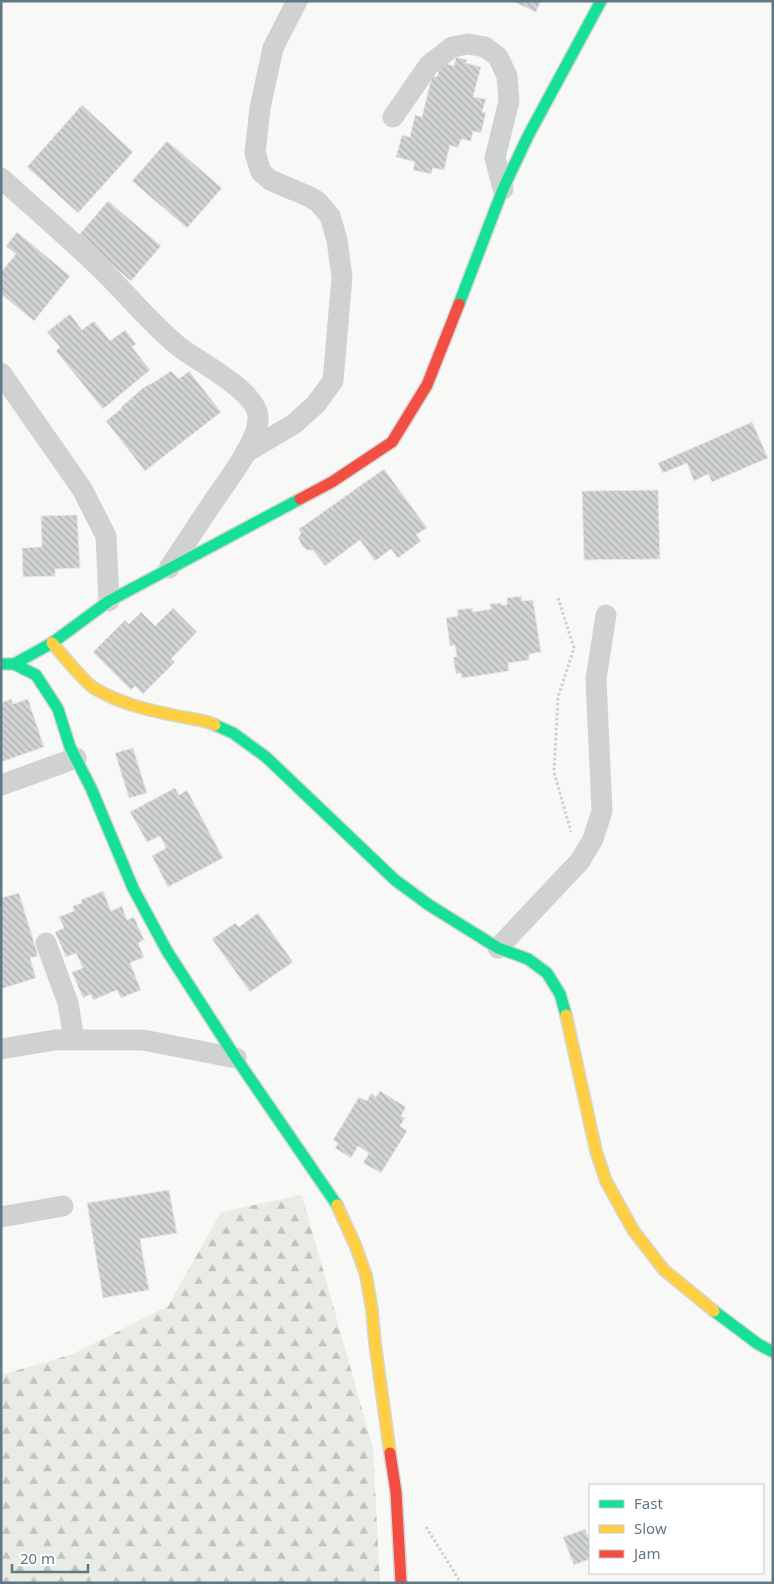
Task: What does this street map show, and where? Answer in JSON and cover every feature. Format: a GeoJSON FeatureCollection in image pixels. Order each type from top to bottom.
{"type":"FeatureCollection","features":[{"type":"Feature","properties":{"kind":"street"},"geometry":{"type":"LineString","coordinates":[[245,453],[294,424],[316,404],[333,381],[342,277],[337,240],[330,216],[318,202],[310,197],[270,180],[261,172],[255,154],[260,108],[273,48],[297,1]]}},
{"type":"Feature","properties":{"kind":"street"},"geometry":{"type":"LineString","coordinates":[[14,664],[52,643],[109,601],[332,482],[392,442],[427,385],[503,189],[528,136],[601,1]]}},
{"type":"Feature","properties":{"kind":"street"},"geometry":{"type":"LineString","coordinates":[[393,117],[429,65],[452,47],[468,44],[485,48],[498,57],[507,76],[509,101],[495,158],[503,189]]}},
{"type":"Feature","properties":{"kind":"street"},"geometry":{"type":"LineString","coordinates":[[1,178],[95,263],[178,346],[247,395],[254,404],[258,415],[256,429],[245,453],[169,568]]}},
{"type":"Feature","properties":{"kind":"street"},"geometry":{"type":"LineString","coordinates":[[1,373],[82,489],[106,536],[109,601]]}},
{"type":"Feature","properties":{"kind":"street"},"geometry":{"type":"LineString","coordinates":[[498,948],[580,862],[594,839],[602,811],[596,679],[606,616]]}},
{"type":"Feature","properties":{"kind":"street"},"geometry":{"type":"LineString","coordinates":[[52,643],[93,687],[112,697],[140,708],[208,722],[232,733],[266,757],[395,880],[498,948],[528,959],[547,973],[560,994],[570,1030],[596,1151],[606,1181],[633,1230],[664,1270],[697,1298],[758,1344],[773,1352]]}},
{"type":"Feature","properties":{"kind":"street"},"geometry":{"type":"LineString","coordinates":[[1,664],[14,664],[36,675],[58,709],[70,747],[91,788],[132,888],[166,952],[236,1058],[337,1204],[366,1275],[396,1492],[402,1583]]}},
{"type":"Feature","properties":{"kind":"street"},"geometry":{"type":"LineString","coordinates":[[1,784],[76,758]]}},
{"type":"Feature","properties":{"kind":"street"},"geometry":{"type":"LineString","coordinates":[[46,943],[68,1003],[74,1040]]}},
{"type":"Feature","properties":{"kind":"street"},"geometry":{"type":"LineString","coordinates":[[1,1049],[55,1040],[143,1040],[236,1058]]}},
{"type":"Feature","properties":{"kind":"street"},"geometry":{"type":"LineString","coordinates":[[1,1217],[63,1206]]}},
{"type":"Feature","properties":{"kind":"path"},"geometry":{"type":"LineString","coordinates":[[558,598],[574,648],[558,697],[554,772],[580,862]]}},
{"type":"Feature","properties":{"kind":"path"},"geometry":{"type":"LineString","coordinates":[[421,1521],[428,1529],[461,1583]]}},
{"type":"Feature","properties":{"kind":"green space"},"geometry":{"type":"Polygon","coordinates":[[[302,1195],[373,1448],[380,1583],[1,1583],[1,1375],[73,1354],[168,1306],[221,1212],[302,1195]]]}},
{"type":"Feature","properties":{"kind":"building"},"geometry":{"type":"Polygon","coordinates":[[[512,1],[541,1],[536,12],[512,1]]]}},
{"type":"Feature","properties":{"kind":"building"},"geometry":{"type":"Polygon","coordinates":[[[456,57],[467,60],[466,63],[481,67],[473,97],[486,99],[482,112],[486,113],[481,133],[473,131],[471,141],[461,139],[458,148],[450,145],[444,170],[433,168],[431,174],[413,170],[415,162],[396,157],[402,135],[410,137],[415,115],[422,117],[432,76],[437,77],[441,62],[454,66],[456,57]]]}},
{"type":"Feature","properties":{"kind":"building"},"geometry":{"type":"Polygon","coordinates":[[[82,105],[133,152],[78,213],[27,167],[82,105]]]}},
{"type":"Feature","properties":{"kind":"building"},"geometry":{"type":"Polygon","coordinates":[[[167,141],[222,188],[187,228],[132,181],[167,141]]]}},
{"type":"Feature","properties":{"kind":"building"},"geometry":{"type":"Polygon","coordinates":[[[108,201],[161,246],[131,281],[78,236],[108,201]]]}},
{"type":"Feature","properties":{"kind":"building"},"geometry":{"type":"Polygon","coordinates":[[[17,232],[70,276],[34,321],[1,294],[1,272],[16,254],[6,246],[17,232]]]}},
{"type":"Feature","properties":{"kind":"building"},"geometry":{"type":"Polygon","coordinates":[[[70,314],[82,330],[94,321],[110,341],[125,330],[136,344],[132,347],[150,370],[103,409],[56,351],[60,347],[47,332],[70,314]]]}},
{"type":"Feature","properties":{"kind":"building"},"geometry":{"type":"Polygon","coordinates":[[[171,371],[179,379],[189,371],[221,412],[145,471],[106,421],[143,388],[171,371]]]}},
{"type":"Feature","properties":{"kind":"building"},"geometry":{"type":"Polygon","coordinates":[[[752,422],[768,458],[712,482],[708,474],[694,481],[687,463],[663,473],[658,463],[752,422]]]}},
{"type":"Feature","properties":{"kind":"building"},"geometry":{"type":"Polygon","coordinates":[[[384,469],[427,528],[416,535],[421,541],[398,558],[391,549],[375,561],[360,540],[325,566],[313,550],[307,550],[302,546],[298,537],[301,534],[299,529],[384,469]]]}},
{"type":"Feature","properties":{"kind":"building"},"geometry":{"type":"Polygon","coordinates":[[[658,490],[660,559],[584,560],[582,491],[658,490]]]}},
{"type":"Feature","properties":{"kind":"building"},"geometry":{"type":"Polygon","coordinates":[[[77,515],[80,568],[55,569],[55,576],[23,577],[22,548],[42,547],[41,516],[77,515]]]}},
{"type":"Feature","properties":{"kind":"building"},"geometry":{"type":"Polygon","coordinates":[[[521,596],[522,601],[533,600],[541,652],[529,654],[529,660],[508,663],[509,671],[462,678],[461,673],[456,674],[453,657],[457,657],[455,645],[450,646],[446,618],[458,616],[457,610],[472,608],[473,612],[491,609],[490,604],[501,603],[501,605],[507,605],[507,598],[521,596]]]}},
{"type":"Feature","properties":{"kind":"building"},"geometry":{"type":"Polygon","coordinates":[[[173,608],[197,632],[171,659],[175,662],[143,694],[135,686],[131,690],[93,652],[125,620],[129,624],[141,612],[155,626],[173,608]]]}},
{"type":"Feature","properties":{"kind":"building"},"geometry":{"type":"Polygon","coordinates":[[[11,699],[13,704],[28,699],[44,747],[1,762],[1,703],[11,699]]]}},
{"type":"Feature","properties":{"kind":"building"},"geometry":{"type":"Polygon","coordinates":[[[133,748],[147,793],[129,798],[115,753],[133,748]]]}},
{"type":"Feature","properties":{"kind":"building"},"geometry":{"type":"Polygon","coordinates":[[[175,788],[179,795],[187,790],[223,858],[168,887],[152,856],[166,848],[160,836],[147,842],[130,812],[175,788]]]}},
{"type":"Feature","properties":{"kind":"building"},"geometry":{"type":"Polygon","coordinates":[[[103,891],[111,911],[122,906],[127,920],[134,917],[144,940],[138,943],[144,957],[130,963],[141,990],[121,998],[117,990],[93,1000],[91,994],[83,998],[72,972],[83,968],[76,953],[66,957],[55,932],[64,928],[59,917],[74,911],[73,906],[82,903],[81,900],[103,891]]]}},
{"type":"Feature","properties":{"kind":"building"},"geometry":{"type":"Polygon","coordinates":[[[19,893],[38,956],[30,958],[36,978],[1,989],[1,898],[19,893]]]}},
{"type":"Feature","properties":{"kind":"building"},"geometry":{"type":"Polygon","coordinates":[[[258,913],[293,962],[250,992],[212,939],[235,923],[239,927],[258,913]]]}},
{"type":"Feature","properties":{"kind":"building"},"geometry":{"type":"Polygon","coordinates":[[[380,1091],[406,1107],[401,1116],[405,1118],[400,1126],[407,1131],[381,1173],[363,1163],[369,1153],[358,1146],[351,1158],[335,1148],[338,1143],[333,1140],[359,1097],[367,1101],[371,1093],[376,1097],[380,1091]]]}},
{"type":"Feature","properties":{"kind":"building"},"geometry":{"type":"Polygon","coordinates":[[[169,1190],[177,1233],[140,1239],[149,1290],[103,1298],[87,1203],[169,1190]]]}},
{"type":"Feature","properties":{"kind":"building"},"geometry":{"type":"Polygon","coordinates":[[[585,1529],[589,1539],[589,1559],[574,1565],[563,1537],[585,1529]]]}},
{"type":"Feature","properties":{"kind":"traffic: fast"},"geometry":{"type":"LineString","coordinates":[[459,304],[503,189],[528,136],[601,1]]}},
{"type":"Feature","properties":{"kind":"traffic: fast"},"geometry":{"type":"LineString","coordinates":[[1,664],[14,664],[52,643],[109,601],[300,499]]}},
{"type":"Feature","properties":{"kind":"traffic: fast"},"geometry":{"type":"LineString","coordinates":[[14,664],[36,675],[58,709],[70,747],[91,788],[133,888],[167,951],[236,1058],[337,1205]]}},
{"type":"Feature","properties":{"kind":"traffic: fast"},"geometry":{"type":"LineString","coordinates":[[215,725],[233,733],[266,757],[395,880],[429,905],[498,948],[528,959],[547,973],[560,994],[566,1015]]}},
{"type":"Feature","properties":{"kind":"traffic: fast"},"geometry":{"type":"LineString","coordinates":[[714,1311],[758,1344],[773,1352]]}},
{"type":"Feature","properties":{"kind":"traffic: slow"},"geometry":{"type":"LineString","coordinates":[[52,643],[83,679],[107,695],[135,706],[215,725]]}},
{"type":"Feature","properties":{"kind":"traffic: slow"},"geometry":{"type":"LineString","coordinates":[[566,1015],[596,1151],[606,1181],[633,1230],[664,1270],[714,1311]]}},
{"type":"Feature","properties":{"kind":"traffic: slow"},"geometry":{"type":"LineString","coordinates":[[337,1205],[366,1275],[390,1453]]}},
{"type":"Feature","properties":{"kind":"traffic: jam"},"geometry":{"type":"LineString","coordinates":[[300,499],[332,482],[392,442],[427,385],[459,304]]}},
{"type":"Feature","properties":{"kind":"traffic: jam"},"geometry":{"type":"LineString","coordinates":[[390,1453],[396,1492],[401,1583]]}}]}
